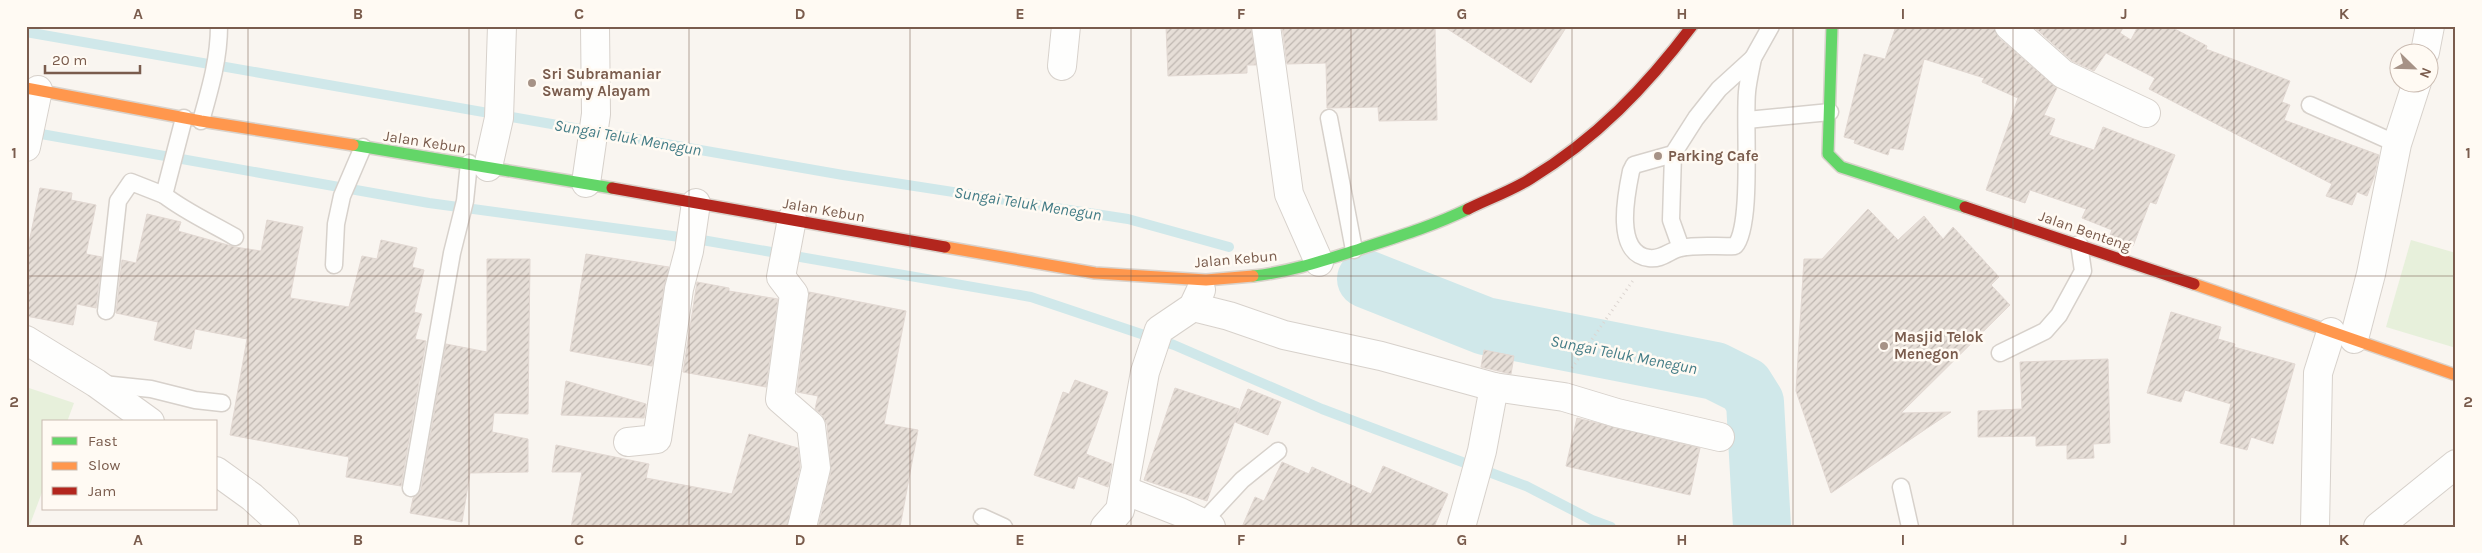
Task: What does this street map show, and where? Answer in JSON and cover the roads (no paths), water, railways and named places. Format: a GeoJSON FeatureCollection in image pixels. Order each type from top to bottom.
{"type":"FeatureCollection","features":[{"type":"Feature","properties":{"kind":"main road","name":"Jalan Kebun"},"geometry":{"type":"LineString","coordinates":[[32,89],[201,121],[586,183],[693,227],[788,242],[1095,273],[1206,280],[1270,274],[1319,262],[1435,225],[1529,180],[1593,136],[1658,71],[1692,26]]}},
{"type":"Feature","properties":{"kind":"main road","name":"Jalan Benteng"},"geometry":{"type":"LineString","coordinates":[[1832,26],[1828,154],[1841,168],[2079,244],[2456,375]]}},
{"type":"Feature","properties":{"kind":"street"},"geometry":{"type":"LineString","coordinates":[[479,165],[499,108],[502,26]]}},
{"type":"Feature","properties":{"kind":"street"},"geometry":{"type":"LineString","coordinates":[[586,183],[595,125],[595,26]]}},
{"type":"Feature","properties":{"kind":"street"},"geometry":{"type":"LineString","coordinates":[[1062,66],[1066,26]]}},
{"type":"Feature","properties":{"kind":"street"},"geometry":{"type":"LineString","coordinates":[[1266,26],[1289,194],[1319,262]]}},
{"type":"Feature","properties":{"kind":"street"},"geometry":{"type":"LineString","coordinates":[[2008,26],[2062,74],[2146,113]]}},
{"type":"Feature","properties":{"kind":"street"},"geometry":{"type":"LineString","coordinates":[[2427,42],[2430,26]]}},
{"type":"Feature","properties":{"kind":"street"},"geometry":{"type":"LineString","coordinates":[[28,135],[32,89]]}},
{"type":"Feature","properties":{"kind":"street"},"geometry":{"type":"LineString","coordinates":[[2314,527],[2318,373],[2342,336],[2371,274],[2397,144],[2414,92]]}},
{"type":"Feature","properties":{"kind":"street"},"geometry":{"type":"LineString","coordinates":[[628,442],[658,439],[678,289],[693,227]]}},
{"type":"Feature","properties":{"kind":"street"},"geometry":{"type":"LineString","coordinates":[[788,242],[782,277],[794,294],[780,398],[811,426],[816,468],[802,527]]}},
{"type":"Feature","properties":{"kind":"street"},"geometry":{"type":"LineString","coordinates":[[1105,527],[1120,510],[1145,372],[1156,339],[1194,307],[1206,280]]}},
{"type":"Feature","properties":{"kind":"street"},"geometry":{"type":"LineString","coordinates":[[1194,307],[1229,316],[1284,335],[1381,356],[1494,386],[1564,397],[1617,413],[1720,437]]}},
{"type":"Feature","properties":{"kind":"street"},"geometry":{"type":"LineString","coordinates":[[26,340],[96,383],[147,420]]}},
{"type":"Feature","properties":{"kind":"street"},"geometry":{"type":"LineString","coordinates":[[1461,527],[1482,451],[1494,386]]}},
{"type":"Feature","properties":{"kind":"street"},"geometry":{"type":"LineString","coordinates":[[2378,527],[2456,464]]}},
{"type":"Feature","properties":{"kind":"street"},"geometry":{"type":"LineString","coordinates":[[218,472],[252,497],[285,527]]}},
{"type":"Feature","properties":{"kind":"street"},"geometry":{"type":"LineString","coordinates":[[1124,490],[1207,524]]}},
{"type":"Feature","properties":{"kind":"lane"},"geometry":{"type":"LineString","coordinates":[[201,121],[219,49],[219,26]]}},
{"type":"Feature","properties":{"kind":"lane"},"geometry":{"type":"LineString","coordinates":[[1681,248],[1671,220],[1673,154],[1696,118],[1719,89],[1753,58],[1771,26]]}},
{"type":"Feature","properties":{"kind":"lane"},"geometry":{"type":"LineString","coordinates":[[1673,154],[1634,165],[1631,171],[1625,238],[1634,252],[1649,258],[1662,257],[1681,248],[1735,246],[1739,242],[1745,202],[1747,93],[1753,58]]}},
{"type":"Feature","properties":{"kind":"lane"},"geometry":{"type":"LineString","coordinates":[[2310,105],[2397,144]]}},
{"type":"Feature","properties":{"kind":"lane"},"geometry":{"type":"LineString","coordinates":[[1747,120],[1830,112]]}},
{"type":"Feature","properties":{"kind":"lane"},"geometry":{"type":"LineString","coordinates":[[164,195],[184,118]]}},
{"type":"Feature","properties":{"kind":"lane"},"geometry":{"type":"LineString","coordinates":[[1329,118],[1354,250]]}},
{"type":"Feature","properties":{"kind":"lane"},"geometry":{"type":"LineString","coordinates":[[334,265],[336,224],[345,189],[363,147]]}},
{"type":"Feature","properties":{"kind":"lane"},"geometry":{"type":"LineString","coordinates":[[411,488],[460,222],[465,202],[479,165]]}},
{"type":"Feature","properties":{"kind":"lane"},"geometry":{"type":"LineString","coordinates":[[106,311],[118,201],[131,182],[164,195],[184,211],[207,220],[235,237]]}},
{"type":"Feature","properties":{"kind":"lane"},"geometry":{"type":"LineString","coordinates":[[2000,352],[2045,331],[2059,315],[2083,271],[2079,244]]}},
{"type":"Feature","properties":{"kind":"lane"},"geometry":{"type":"LineString","coordinates":[[96,383],[151,389],[196,400],[222,403]]}},
{"type":"Feature","properties":{"kind":"lane"},"geometry":{"type":"LineString","coordinates":[[1207,524],[1242,480],[1278,451]]}},
{"type":"Feature","properties":{"kind":"lane"},"geometry":{"type":"LineString","coordinates":[[1901,487],[1910,527]]}},
{"type":"Feature","properties":{"kind":"lane"},"geometry":{"type":"LineString","coordinates":[[982,517],[1004,527]]}},
{"type":"Feature","properties":{"kind":"waterway","name":"Sungai Teluk Menegun"},"geometry":{"type":"LineString","coordinates":[[26,32],[843,175],[1128,219],[1229,247]]}},
{"type":"Feature","properties":{"kind":"waterway"},"geometry":{"type":"LineString","coordinates":[[30,132],[429,203],[702,240],[1031,297],[1174,345],[1322,409],[1526,486],[1592,520],[1611,527]]}},
{"type":"Feature","properties":{"kind":"waterway","name":"Sungai Teluk Menegun"},"geometry":{"type":"LineString","coordinates":[[1366,279],[1485,326],[1715,371],[1745,386],[1755,402],[1762,527]]}},
{"type":"Feature","properties":{"kind":"place","name":"Sri Subramaniar Swamy Alayam"},"geometry":{"type":"Point","coordinates":[532,83]}},
{"type":"Feature","properties":{"kind":"place","name":"Parking Cafe"},"geometry":{"type":"Point","coordinates":[1658,156]}},
{"type":"Feature","properties":{"kind":"place","name":"Masjid Telok Menegon"},"geometry":{"type":"Point","coordinates":[1884,346]}}]}
